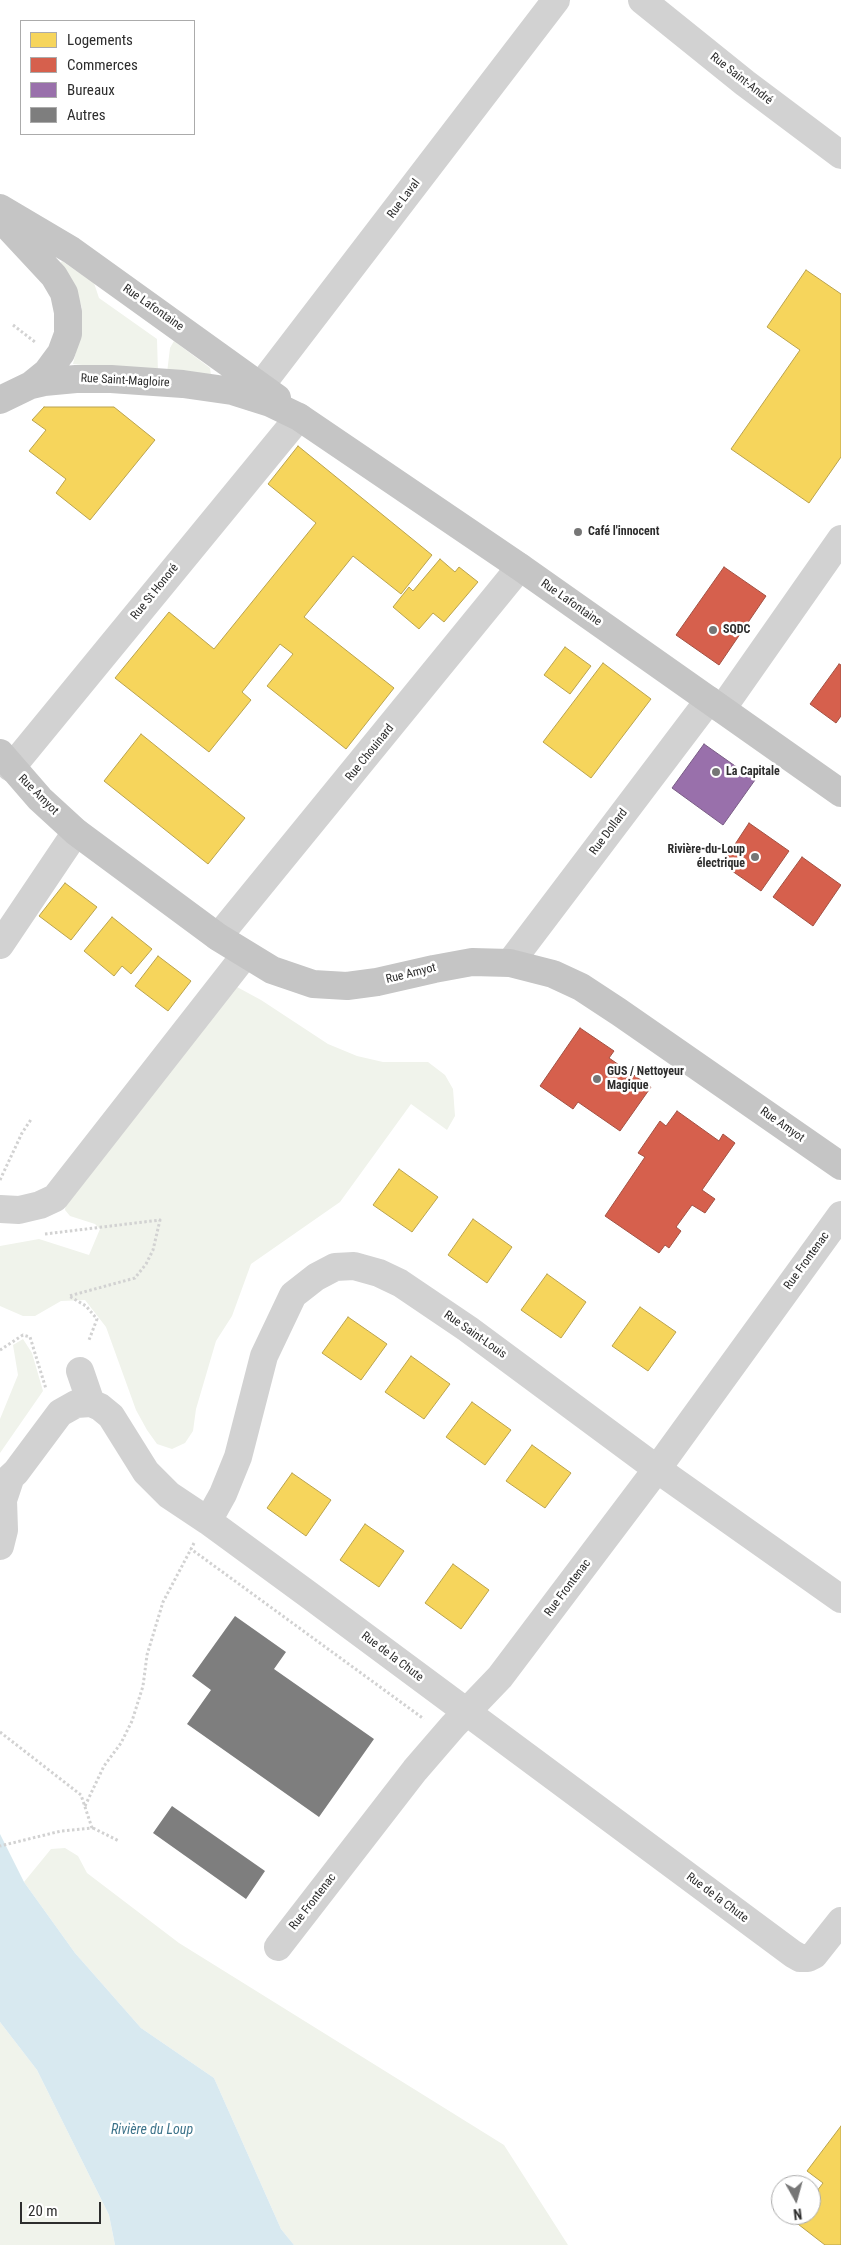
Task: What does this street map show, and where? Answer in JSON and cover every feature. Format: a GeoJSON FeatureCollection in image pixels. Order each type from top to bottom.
{"type":"FeatureCollection","features":[{"type":"Feature","properties":{"kind":"main road","name":"Rue Lafontaine"},"geometry":{"type":"LineString","coordinates":[[0,208],[71,250],[257,391],[299,417],[520,567],[841,793]]}},
{"type":"Feature","properties":{"kind":"main road"},"geometry":{"type":"LineString","coordinates":[[0,218],[54,276],[64,293],[68,312],[68,334],[61,353],[47,372],[30,385]]}},
{"type":"Feature","properties":{"kind":"main road","name":"Rue Saint-Magloire"},"geometry":{"type":"LineString","coordinates":[[0,400],[30,385],[60,379],[93,378],[183,384],[232,391],[257,391]]}},
{"type":"Feature","properties":{"kind":"main road","name":"Rue Amyot"},"geometry":{"type":"LineString","coordinates":[[6,760],[40,799],[76,832],[218,937],[272,970],[313,984],[347,986],[377,982],[454,964],[491,961],[510,963],[553,974],[581,986],[841,1166]]}},
{"type":"Feature","properties":{"kind":"street","name":"Rue Laval"},"geometry":{"type":"LineString","coordinates":[[257,391],[556,0]]}},
{"type":"Feature","properties":{"kind":"street","name":"Rue Saint-André"},"geometry":{"type":"LineString","coordinates":[[642,0],[745,83],[841,155]]}},
{"type":"Feature","properties":{"kind":"street","name":"Rue St Honoré"},"geometry":{"type":"LineString","coordinates":[[6,760],[299,417]]}},
{"type":"Feature","properties":{"kind":"street","name":"Rue Dollard"},"geometry":{"type":"LineString","coordinates":[[510,963],[715,704],[841,539]]}},
{"type":"Feature","properties":{"kind":"street","name":"Rue Chouinard"},"geometry":{"type":"LineString","coordinates":[[218,937],[520,567]]}},
{"type":"Feature","properties":{"kind":"street"},"geometry":{"type":"LineString","coordinates":[[0,946],[76,832]]}},
{"type":"Feature","properties":{"kind":"street"},"geometry":{"type":"LineString","coordinates":[[0,1209],[19,1210],[40,1205],[55,1198],[245,955]]}},
{"type":"Feature","properties":{"kind":"street","name":"Rue Frontenac"},"geometry":{"type":"LineString","coordinates":[[278,1947],[415,1770],[466,1712],[500,1678],[657,1469],[841,1215]]}},
{"type":"Feature","properties":{"kind":"street","name":"Rue Saint-Louis"},"geometry":{"type":"LineString","coordinates":[[208,1521],[223,1494],[238,1456],[264,1356],[293,1294],[316,1277],[335,1267],[354,1266],[379,1273],[400,1283],[468,1329],[657,1469],[841,1599]]}},
{"type":"Feature","properties":{"kind":"street"},"geometry":{"type":"LineString","coordinates":[[0,1546],[4,1530],[3,1500],[5,1483],[60,1413],[76,1404],[91,1403],[80,1371]]}},
{"type":"Feature","properties":{"kind":"street","name":"Rue de la Chute"},"geometry":{"type":"LineString","coordinates":[[91,1403],[111,1416],[146,1472],[169,1495],[208,1521],[793,1954],[800,1958],[814,1956],[841,1921]]}},
{"type":"Feature","properties":{"kind":"path"},"geometry":{"type":"LineString","coordinates":[[13,325],[29,338]]}},
{"type":"Feature","properties":{"kind":"path"},"geometry":{"type":"LineString","coordinates":[[0,1180],[22,1133],[32,1118]]}},
{"type":"Feature","properties":{"kind":"path"},"geometry":{"type":"LineString","coordinates":[[38,1235],[160,1220],[153,1250],[146,1264],[135,1278],[69,1296],[86,1306],[97,1319],[89,1340]]}},
{"type":"Feature","properties":{"kind":"path"},"geometry":{"type":"LineString","coordinates":[[0,1350],[23,1335],[30,1337],[47,1392]]}},
{"type":"Feature","properties":{"kind":"path"},"geometry":{"type":"LineString","coordinates":[[85,1806],[104,1766],[121,1743],[132,1721],[143,1686],[147,1656],[163,1602],[191,1549]]}},
{"type":"Feature","properties":{"kind":"path"},"geometry":{"type":"LineString","coordinates":[[0,1732],[81,1795],[92,1828]]}},
{"type":"Feature","properties":{"kind":"path"},"geometry":{"type":"LineString","coordinates":[[0,1846],[61,1831],[92,1828],[119,1841]]}},
{"type":"Feature","properties":{"kind":"shaded area"},"geometry":{"type":"Polygon","coordinates":[[[62,261],[94,283],[99,298],[157,339],[158,373],[73,364],[81,331],[82,308],[74,284],[59,265],[62,261]]]}},
{"type":"Feature","properties":{"kind":"shaded area"},"geometry":{"type":"Polygon","coordinates":[[[174,341],[210,368],[211,375],[167,373],[170,348],[174,341]]]}},
{"type":"Feature","properties":{"kind":"shaded area"},"geometry":{"type":"Polygon","coordinates":[[[237,987],[261,1000],[328,1044],[357,1056],[383,1062],[428,1062],[445,1075],[453,1089],[455,1116],[447,1130],[411,1104],[340,1202],[251,1264],[232,1316],[216,1341],[196,1409],[193,1431],[185,1443],[172,1449],[157,1444],[147,1430],[136,1410],[106,1327],[85,1300],[61,1301],[35,1316],[23,1316],[0,1306],[0,1246],[39,1239],[89,1255],[100,1229],[95,1224],[70,1216],[65,1210],[66,1202],[94,1170],[143,1103],[237,987]]]}},
{"type":"Feature","properties":{"kind":"shaded area"},"geometry":{"type":"Polygon","coordinates":[[[23,1339],[32,1353],[43,1391],[0,1453],[0,1419],[18,1375],[13,1345],[23,1339]]]}},
{"type":"Feature","properties":{"kind":"shaded area"},"geometry":{"type":"Polygon","coordinates":[[[65,1848],[78,1856],[87,1873],[179,1943],[504,2145],[568,2245],[294,2245],[281,2229],[214,2078],[141,2028],[75,1953],[24,1882],[51,1849],[65,1848]]]}},
{"type":"Feature","properties":{"kind":"shaded area"},"geometry":{"type":"Polygon","coordinates":[[[0,2022],[37,2070],[109,2215],[115,2245],[0,2245],[0,2022]]]}},
{"type":"Feature","properties":{"kind":"water","name":"Rivière du Loup"},"geometry":{"type":"Polygon","coordinates":[[[0,1834],[24,1882],[75,1953],[141,2028],[214,2078],[281,2229],[294,2245],[115,2245],[109,2215],[37,2070],[0,2022],[0,1834]]]}},
{"type":"Feature","properties":{"kind":"building: Logements"},"geometry":{"type":"Polygon","coordinates":[[[806,270],[841,294],[841,457],[809,503],[731,449],[800,350],[767,327],[806,270]]]}},
{"type":"Feature","properties":{"kind":"building: Logements"},"geometry":{"type":"Polygon","coordinates":[[[44,407],[114,407],[155,440],[90,520],[56,493],[66,479],[29,451],[46,430],[32,420],[44,407]]]}},
{"type":"Feature","properties":{"kind":"building: Logements"},"geometry":{"type":"Polygon","coordinates":[[[298,446],[432,555],[401,594],[353,556],[304,617],[394,688],[346,749],[267,686],[293,654],[280,644],[242,692],[251,700],[209,752],[115,678],[169,612],[214,649],[316,523],[268,484],[298,446]]]}},
{"type":"Feature","properties":{"kind":"building: Logements"},"geometry":{"type":"Polygon","coordinates":[[[440,559],[455,572],[459,567],[478,582],[444,622],[433,613],[419,629],[393,607],[409,587],[413,591],[440,559]]]}},
{"type":"Feature","properties":{"kind":"building: Logements"},"geometry":{"type":"Polygon","coordinates":[[[565,647],[591,666],[570,694],[544,675],[565,647]]]}},
{"type":"Feature","properties":{"kind":"building: Logements"},"geometry":{"type":"Polygon","coordinates":[[[603,663],[651,699],[591,778],[543,742],[603,663]]]}},
{"type":"Feature","properties":{"kind":"building: Logements"},"geometry":{"type":"Polygon","coordinates":[[[141,734],[245,818],[208,864],[104,781],[141,734]]]}},
{"type":"Feature","properties":{"kind":"building: Logements"},"geometry":{"type":"Polygon","coordinates":[[[65,883],[97,907],[71,940],[39,916],[65,883]]]}},
{"type":"Feature","properties":{"kind":"building: Logements"},"geometry":{"type":"Polygon","coordinates":[[[112,917],[152,949],[131,974],[122,966],[114,976],[84,951],[112,917]]]}},
{"type":"Feature","properties":{"kind":"building: Logements"},"geometry":{"type":"Polygon","coordinates":[[[158,956],[191,981],[168,1011],[135,986],[158,956]]]}},
{"type":"Feature","properties":{"kind":"building: Logements"},"geometry":{"type":"Polygon","coordinates":[[[399,1169],[438,1197],[412,1232],[373,1205],[399,1169]]]}},
{"type":"Feature","properties":{"kind":"building: Logements"},"geometry":{"type":"Polygon","coordinates":[[[473,1219],[512,1247],[487,1283],[448,1255],[473,1219]]]}},
{"type":"Feature","properties":{"kind":"building: Logements"},"geometry":{"type":"Polygon","coordinates":[[[547,1274],[586,1302],[561,1338],[521,1310],[547,1274]]]}},
{"type":"Feature","properties":{"kind":"building: Logements"},"geometry":{"type":"Polygon","coordinates":[[[640,1307],[676,1332],[648,1371],[612,1346],[640,1307]]]}},
{"type":"Feature","properties":{"kind":"building: Logements"},"geometry":{"type":"Polygon","coordinates":[[[348,1317],[387,1344],[361,1380],[322,1353],[348,1317]]]}},
{"type":"Feature","properties":{"kind":"building: Logements"},"geometry":{"type":"Polygon","coordinates":[[[411,1356],[450,1384],[424,1419],[385,1392],[411,1356]]]}},
{"type":"Feature","properties":{"kind":"building: Logements"},"geometry":{"type":"Polygon","coordinates":[[[472,1402],[511,1430],[485,1465],[446,1437],[472,1402]]]}},
{"type":"Feature","properties":{"kind":"building: Logements"},"geometry":{"type":"Polygon","coordinates":[[[532,1445],[571,1473],[545,1508],[506,1481],[532,1445]]]}},
{"type":"Feature","properties":{"kind":"building: Logements"},"geometry":{"type":"Polygon","coordinates":[[[292,1473],[331,1500],[306,1536],[267,1508],[292,1473]]]}},
{"type":"Feature","properties":{"kind":"building: Logements"},"geometry":{"type":"Polygon","coordinates":[[[365,1524],[404,1551],[379,1587],[340,1560],[365,1524]]]}},
{"type":"Feature","properties":{"kind":"building: Logements"},"geometry":{"type":"Polygon","coordinates":[[[453,1564],[489,1590],[461,1629],[425,1603],[453,1564]]]}},
{"type":"Feature","properties":{"kind":"building: Logements"},"geometry":{"type":"Polygon","coordinates":[[[841,2126],[841,2245],[825,2245],[799,2225],[821,2225],[821,2186],[823,2183],[821,2182],[821,2175],[812,2175],[807,2171],[841,2126]]]}},
{"type":"Feature","properties":{"kind":"building: Commerces"},"geometry":{"type":"Polygon","coordinates":[[[724,567],[766,596],[719,665],[676,635],[724,567]]]}},
{"type":"Feature","properties":{"kind":"building: Commerces"},"geometry":{"type":"Polygon","coordinates":[[[839,664],[841,665],[841,716],[836,723],[810,704],[839,664]]]}},
{"type":"Feature","properties":{"kind":"building: Commerces","name":"Rivière-du-Loup électrique"},"geometry":{"type":"Polygon","coordinates":[[[749,823],[789,851],[761,891],[722,864],[749,823]]]}},
{"type":"Feature","properties":{"kind":"building: Commerces"},"geometry":{"type":"Polygon","coordinates":[[[802,857],[841,885],[813,926],[773,897],[802,857]]]}},
{"type":"Feature","properties":{"kind":"building: Commerces"},"geometry":{"type":"Polygon","coordinates":[[[580,1028],[614,1051],[609,1058],[651,1087],[620,1131],[578,1102],[573,1109],[540,1086],[580,1028]]]}},
{"type":"Feature","properties":{"kind":"building: Commerces"},"geometry":{"type":"Polygon","coordinates":[[[677,1111],[719,1141],[723,1134],[735,1143],[702,1190],[715,1199],[705,1213],[692,1205],[676,1227],[681,1231],[669,1248],[665,1245],[659,1253],[605,1216],[645,1157],[638,1153],[660,1121],[666,1126],[677,1111]]]}},
{"type":"Feature","properties":{"kind":"building: Bureaux"},"geometry":{"type":"Polygon","coordinates":[[[704,744],[755,780],[723,825],[672,788],[704,744]]]}},
{"type":"Feature","properties":{"kind":"building: Autres"},"geometry":{"type":"Polygon","coordinates":[[[235,1616],[286,1652],[274,1669],[374,1739],[319,1817],[187,1724],[211,1690],[192,1676],[235,1616]]]}},
{"type":"Feature","properties":{"kind":"building: Autres"},"geometry":{"type":"Polygon","coordinates":[[[172,1806],[265,1871],[246,1899],[153,1833],[172,1806]]]}},
{"type":"Feature","properties":{"kind":"place","name":"Café l'innocent"},"geometry":{"type":"Point","coordinates":[578,532]}},
{"type":"Feature","properties":{"kind":"place","name":"SQDC"},"geometry":{"type":"Point","coordinates":[713,630]}},
{"type":"Feature","properties":{"kind":"place","name":"La Capitale"},"geometry":{"type":"Point","coordinates":[716,772]}},
{"type":"Feature","properties":{"kind":"place","name":"Rivière-du-Loup électrique"},"geometry":{"type":"Point","coordinates":[755,857]}},
{"type":"Feature","properties":{"kind":"place","name":"GUS / Nettoyeur Magique"},"geometry":{"type":"Point","coordinates":[597,1079]}}]}
